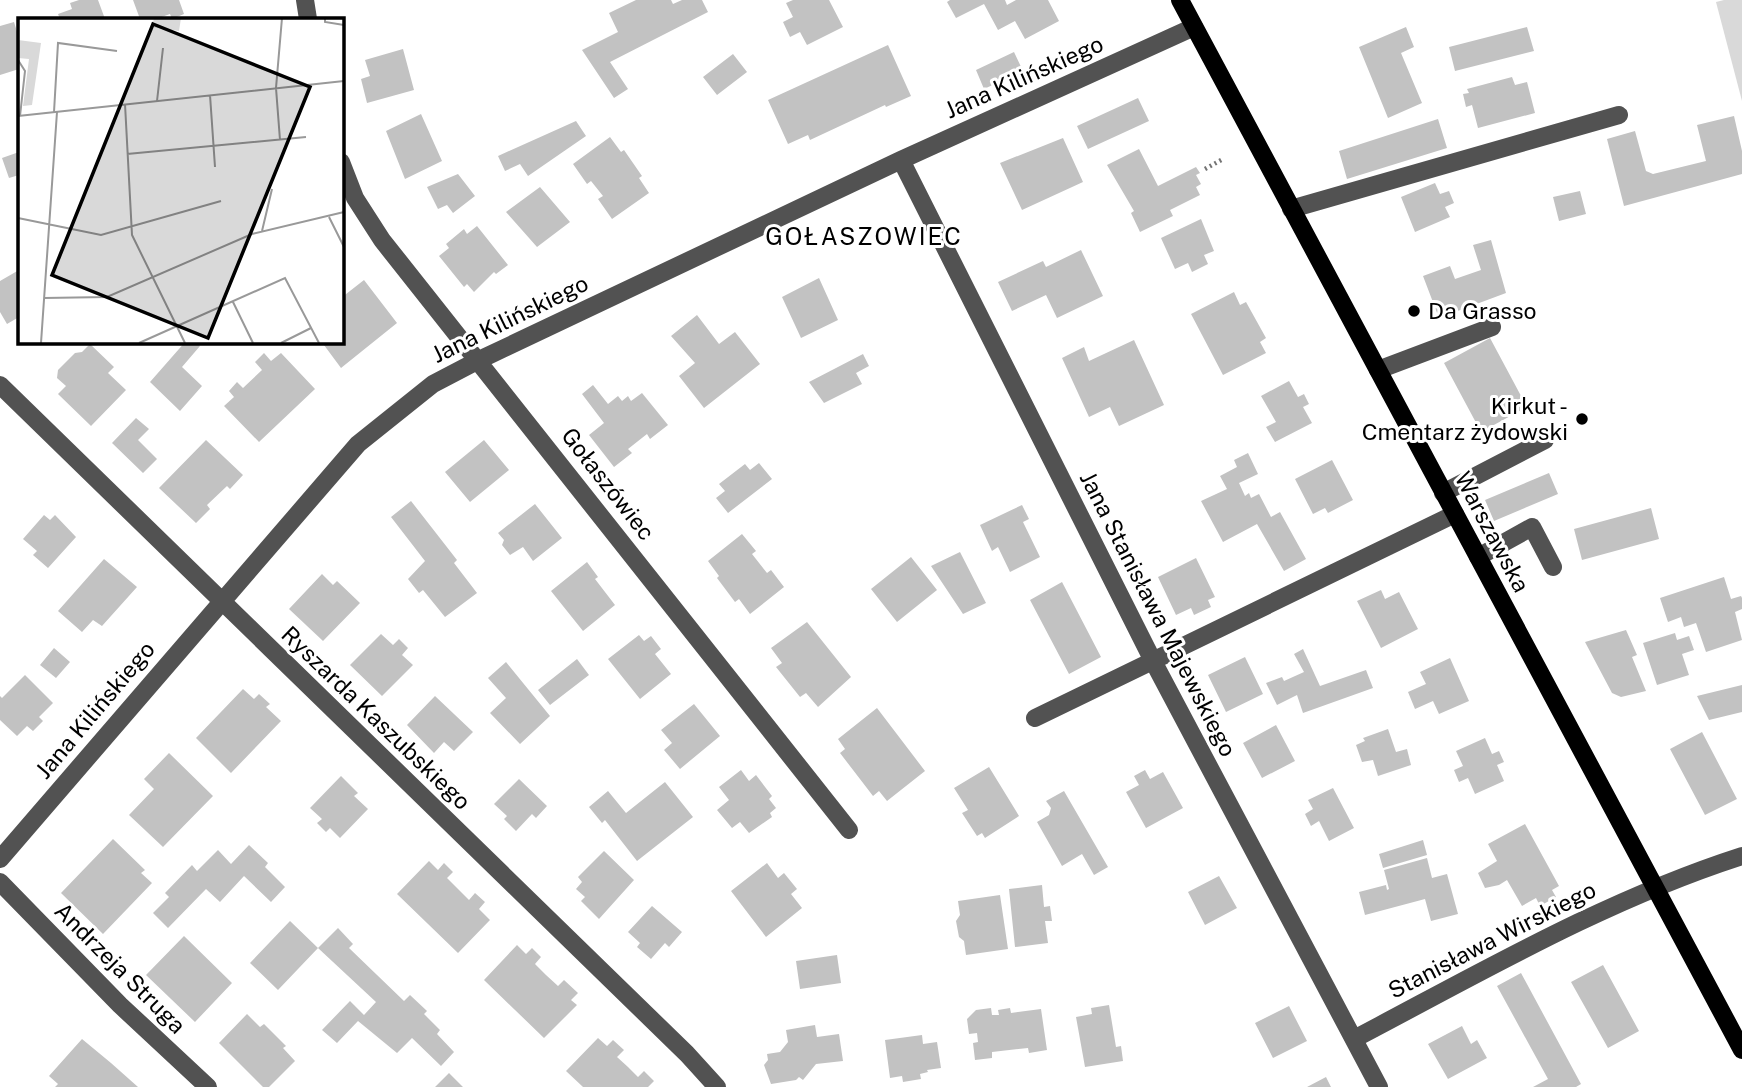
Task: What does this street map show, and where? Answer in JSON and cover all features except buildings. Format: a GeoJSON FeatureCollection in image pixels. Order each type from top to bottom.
{"type":"FeatureCollection","features":[{"type":"Feature","properties":{"kind":"main road","name":"Warszawska"},"geometry":{"type":"LineString","coordinates":[[1180,0],[1742,1050]]}},
{"type":"Feature","properties":{"kind":"street"},"geometry":{"type":"LineString","coordinates":[[305,0],[308,18]]}},
{"type":"Feature","properties":{"kind":"street","name":"Jana Kilińskiego"},"geometry":{"type":"LineString","coordinates":[[0,859],[358,444],[433,384],[901,160],[1194,27]]}},
{"type":"Feature","properties":{"kind":"street"},"geometry":{"type":"LineString","coordinates":[[1292,209],[1619,115]]}},
{"type":"Feature","properties":{"kind":"street","name":"Jana Stanisława Majewskiego"},"geometry":{"type":"LineString","coordinates":[[901,160],[1153,661],[1379,1087]]}},
{"type":"Feature","properties":{"kind":"street","name":"Gołaszówiec"},"geometry":{"type":"LineString","coordinates":[[343,167],[355,198],[382,240],[849,830]]}},
{"type":"Feature","properties":{"kind":"street"},"geometry":{"type":"LineString","coordinates":[[1378,370],[1492,327]]}},
{"type":"Feature","properties":{"kind":"street","name":"Ryszarda Kaszubskiego"},"geometry":{"type":"LineString","coordinates":[[0,385],[687,1054],[717,1087]]}},
{"type":"Feature","properties":{"kind":"street"},"geometry":{"type":"LineString","coordinates":[[1443,493],[1545,440]]}},
{"type":"Feature","properties":{"kind":"street"},"geometry":{"type":"LineString","coordinates":[[1035,718],[1455,514]]}},
{"type":"Feature","properties":{"kind":"street"},"geometry":{"type":"LineString","coordinates":[[1478,557],[1532,527],[1553,567]]}},
{"type":"Feature","properties":{"kind":"street","name":"Stanisława Wirskiego"},"geometry":{"type":"LineString","coordinates":[[1354,1039],[1608,908],[1655,887],[1742,856]]}},
{"type":"Feature","properties":{"kind":"street","name":"Andrzeja Struga"},"geometry":{"type":"LineString","coordinates":[[0,882],[120,1005],[208,1087]]}},
{"type":"Feature","properties":{"kind":"path"},"geometry":{"type":"LineString","coordinates":[[1205,169],[1223,159]]}},
{"type":"Feature","properties":{"kind":"shaded area"},"geometry":{"type":"Polygon","coordinates":[[[1742,0],[1742,101],[1716,2],[1742,0]]]}},
{"type":"Feature","properties":{"kind":"place","name":"Da Grasso"},"geometry":{"type":"Point","coordinates":[1414,311]}},
{"type":"Feature","properties":{"kind":"place","name":"Kirkut - Cmentarz żydowski"},"geometry":{"type":"Point","coordinates":[1582,419]}},
{"type":"Feature","properties":{"kind":"district","name":"GOŁASZOWIEC"},"geometry":{"type":"Point","coordinates":[864,237]}}]}
